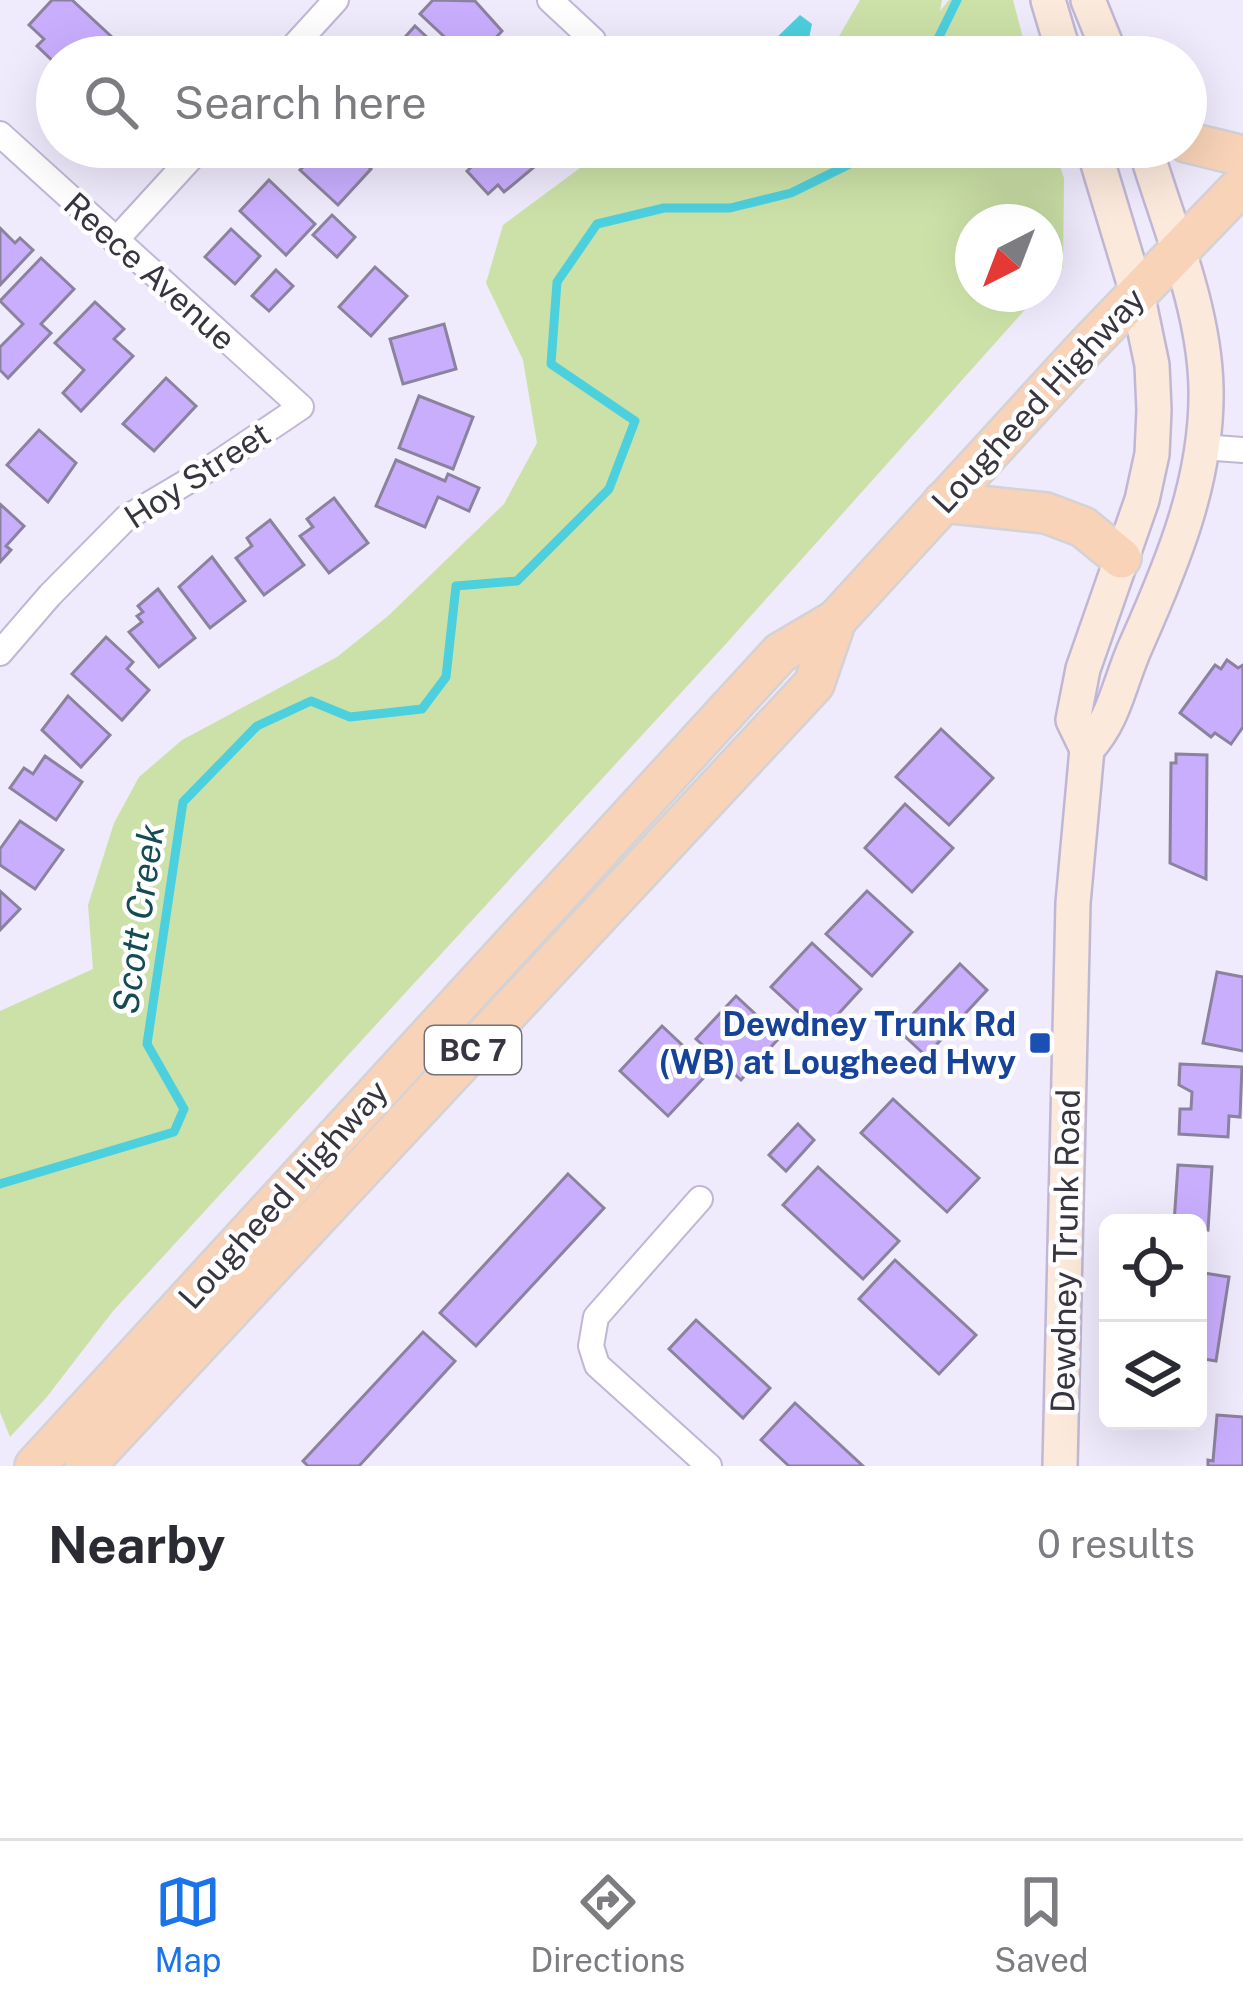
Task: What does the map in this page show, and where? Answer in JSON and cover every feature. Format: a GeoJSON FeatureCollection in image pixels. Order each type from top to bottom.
{"type":"FeatureCollection","features":[{"type":"Feature","properties":{"kind":"main road"},"geometry":{"type":"LineString","coordinates":[[1048,0],[1059,36]]}},
{"type":"Feature","properties":{"kind":"main road"},"geometry":{"type":"LineString","coordinates":[[1088,0],[1103,36]]}},
{"type":"Feature","properties":{"kind":"main road"},"geometry":{"type":"LineString","coordinates":[[1207,147],[1243,156]]}},
{"type":"Feature","properties":{"kind":"main road","name":"Dewdney Trunk Road"},"geometry":{"type":"LineString","coordinates":[[1060,1466],[1073,903],[1087,749],[1073,720],[1083,669],[1142,500],[1152,454],[1154,410],[1152,365],[1137,293],[1099,168]]}},
{"type":"Feature","properties":{"kind":"main road","name":"Dewdney Trunk Road"},"geometry":{"type":"LineString","coordinates":[[1087,749],[1108,726],[1126,668],[1168,573],[1188,516],[1202,447],[1206,385],[1197,320],[1152,168]]}},
{"type":"Feature","properties":{"kind":"main road","name":"Lougheed Highway"},"geometry":{"type":"LineString","coordinates":[[60,1458],[814,684],[836,620],[1243,184]]}},
{"type":"Feature","properties":{"kind":"main road"},"geometry":{"type":"LineString","coordinates":[[944,502],[1046,513],[1083,527],[1121,558]]}},
{"type":"Feature","properties":{"kind":"street"},"geometry":{"type":"LineString","coordinates":[[303,36],[336,0]]}},
{"type":"Feature","properties":{"kind":"street"},"geometry":{"type":"LineString","coordinates":[[550,0],[589,36]]}},
{"type":"Feature","properties":{"kind":"street","name":"Reece Avenue"},"geometry":{"type":"LineString","coordinates":[[0,134],[36,167]]}},
{"type":"Feature","properties":{"kind":"street","name":"Reece Avenue"},"geometry":{"type":"LineString","coordinates":[[37,168],[301,406]]}},
{"type":"Feature","properties":{"kind":"street"},"geometry":{"type":"LineString","coordinates":[[116,241],[183,168]]}},
{"type":"Feature","properties":{"kind":"street","name":"Hoy Street"},"geometry":{"type":"LineString","coordinates":[[0,653],[125,518],[212,467],[301,406]]}},
{"type":"Feature","properties":{"kind":"street"},"geometry":{"type":"LineString","coordinates":[[1202,447],[1243,451]]}},
{"type":"Feature","properties":{"kind":"street"},"geometry":{"type":"LineString","coordinates":[[700,1199],[596,1317],[591,1346],[597,1365],[709,1466]]}},
{"type":"Feature","properties":{"kind":"green space"},"geometry":{"type":"Polygon","coordinates":[[[860,0],[942,0],[940,11],[949,0],[1013,0],[1022,36],[839,36],[860,0]]]}},
{"type":"Feature","properties":{"kind":"green space"},"geometry":{"type":"Polygon","coordinates":[[[580,168],[1060,168],[1064,178],[1063,267],[1063,204],[955,204],[955,312],[1023,312],[724,646],[113,1311],[10,1437],[0,1412],[0,1011],[93,969],[88,905],[114,823],[139,777],[182,740],[337,657],[388,616],[504,504],[537,443],[523,360],[486,283],[503,225],[580,168]]]}},
{"type":"Feature","properties":{"kind":"water"},"geometry":{"type":"Polygon","coordinates":[[[800,15],[812,24],[809,36],[778,36],[800,15]]]}},
{"type":"Feature","properties":{"kind":"building"},"geometry":{"type":"Polygon","coordinates":[[[52,0],[72,0],[111,36],[41,36],[29,25],[52,0]]]}},
{"type":"Feature","properties":{"kind":"building"},"geometry":{"type":"Polygon","coordinates":[[[433,0],[475,1],[502,31],[497,36],[444,36],[420,14],[433,0]]]}},
{"type":"Feature","properties":{"kind":"building"},"geometry":{"type":"Polygon","coordinates":[[[415,26],[426,36],[406,36],[415,26]]]}},
{"type":"Feature","properties":{"kind":"building"},"geometry":{"type":"Polygon","coordinates":[[[302,168],[371,169],[338,205],[302,168]]]}},
{"type":"Feature","properties":{"kind":"building"},"geometry":{"type":"Polygon","coordinates":[[[533,168],[504,192],[498,185],[488,194],[467,171],[533,168]]]}},
{"type":"Feature","properties":{"kind":"building"},"geometry":{"type":"Polygon","coordinates":[[[269,180],[315,224],[286,255],[240,211],[269,180]]]}},
{"type":"Feature","properties":{"kind":"building"},"geometry":{"type":"Polygon","coordinates":[[[332,215],[355,237],[337,257],[313,235],[332,215]]]}},
{"type":"Feature","properties":{"kind":"building"},"geometry":{"type":"Polygon","coordinates":[[[0,228],[15,243],[20,238],[33,250],[0,285],[0,228]]]}},
{"type":"Feature","properties":{"kind":"building"},"geometry":{"type":"Polygon","coordinates":[[[231,229],[260,256],[235,284],[205,257],[231,229]]]}},
{"type":"Feature","properties":{"kind":"building"},"geometry":{"type":"Polygon","coordinates":[[[41,258],[74,289],[41,324],[51,333],[8,378],[0,370],[0,347],[23,324],[0,301],[41,258]]]}},
{"type":"Feature","properties":{"kind":"building"},"geometry":{"type":"Polygon","coordinates":[[[375,267],[407,296],[371,336],[339,307],[375,267]]]}},
{"type":"Feature","properties":{"kind":"building"},"geometry":{"type":"Polygon","coordinates":[[[276,270],[293,286],[269,311],[252,296],[276,270]]]}},
{"type":"Feature","properties":{"kind":"building"},"geometry":{"type":"Polygon","coordinates":[[[95,302],[124,329],[114,339],[133,356],[81,411],[63,393],[84,370],[55,343],[95,302]]]}},
{"type":"Feature","properties":{"kind":"building"},"geometry":{"type":"Polygon","coordinates":[[[444,324],[456,369],[403,384],[390,339],[444,324]]]}},
{"type":"Feature","properties":{"kind":"building"},"geometry":{"type":"Polygon","coordinates":[[[166,378],[196,406],[154,451],[123,424],[166,378]]]}},
{"type":"Feature","properties":{"kind":"building"},"geometry":{"type":"Polygon","coordinates":[[[419,396],[473,417],[453,469],[399,448],[419,396]]]}},
{"type":"Feature","properties":{"kind":"building"},"geometry":{"type":"Polygon","coordinates":[[[39,430],[76,463],[48,502],[7,465],[39,430]]]}},
{"type":"Feature","properties":{"kind":"building"},"geometry":{"type":"Polygon","coordinates":[[[396,460],[445,481],[448,474],[479,488],[469,511],[438,497],[425,527],[376,506],[396,460]]]}},
{"type":"Feature","properties":{"kind":"building"},"geometry":{"type":"Polygon","coordinates":[[[334,498],[368,543],[329,573],[300,536],[313,527],[307,519],[334,498]]]}},
{"type":"Feature","properties":{"kind":"building"},"geometry":{"type":"Polygon","coordinates":[[[0,504],[24,526],[6,546],[11,550],[0,562],[0,504]]]}},
{"type":"Feature","properties":{"kind":"building"},"geometry":{"type":"Polygon","coordinates":[[[270,520],[304,565],[264,595],[236,558],[252,546],[247,538],[270,520]]]}},
{"type":"Feature","properties":{"kind":"building"},"geometry":{"type":"Polygon","coordinates":[[[212,557],[245,601],[210,628],[179,587],[212,557]]]}},
{"type":"Feature","properties":{"kind":"building"},"geometry":{"type":"Polygon","coordinates":[[[158,589],[195,638],[159,667],[129,632],[142,622],[138,606],[158,589]]]}},
{"type":"Feature","properties":{"kind":"building"},"geometry":{"type":"Polygon","coordinates":[[[106,637],[133,662],[127,669],[149,690],[122,720],[72,674],[106,637]]]}},
{"type":"Feature","properties":{"kind":"building"},"geometry":{"type":"Polygon","coordinates":[[[1227,660],[1238,668],[1243,665],[1243,727],[1231,744],[1215,733],[1211,737],[1180,713],[1215,665],[1221,669],[1227,660]]]}},
{"type":"Feature","properties":{"kind":"building"},"geometry":{"type":"Polygon","coordinates":[[[68,696],[110,735],[81,767],[42,730],[68,696]]]}},
{"type":"Feature","properties":{"kind":"building"},"geometry":{"type":"Polygon","coordinates":[[[941,729],[993,778],[949,825],[896,777],[941,729]]]}},
{"type":"Feature","properties":{"kind":"building"},"geometry":{"type":"Polygon","coordinates":[[[1176,754],[1207,755],[1206,879],[1170,863],[1171,763],[1176,763],[1176,754]]]}},
{"type":"Feature","properties":{"kind":"building"},"geometry":{"type":"Polygon","coordinates":[[[45,756],[82,782],[56,820],[10,788],[24,768],[33,774],[45,756]]]}},
{"type":"Feature","properties":{"kind":"building"},"geometry":{"type":"Polygon","coordinates":[[[905,804],[953,848],[912,892],[865,848],[905,804]]]}},
{"type":"Feature","properties":{"kind":"building"},"geometry":{"type":"Polygon","coordinates":[[[20,821],[63,850],[35,889],[0,865],[0,849],[20,821]]]}},
{"type":"Feature","properties":{"kind":"building"},"geometry":{"type":"Polygon","coordinates":[[[0,891],[20,909],[0,930],[0,891]]]}},
{"type":"Feature","properties":{"kind":"building"},"geometry":{"type":"Polygon","coordinates":[[[867,891],[912,932],[872,976],[826,934],[867,891]]]}},
{"type":"Feature","properties":{"kind":"building"},"geometry":{"type":"Polygon","coordinates":[[[812,943],[861,989],[821,1033],[771,987],[812,943]]]}},
{"type":"Feature","properties":{"kind":"building"},"geometry":{"type":"Polygon","coordinates":[[[960,964],[987,990],[926,1056],[898,1030],[960,964]]]}},
{"type":"Feature","properties":{"kind":"building"},"geometry":{"type":"Polygon","coordinates":[[[1217,972],[1243,977],[1243,1051],[1203,1043],[1217,972]]]}},
{"type":"Feature","properties":{"kind":"building"},"geometry":{"type":"Polygon","coordinates":[[[736,996],[780,1037],[741,1080],[696,1039],[736,996]]]}},
{"type":"Feature","properties":{"kind":"building"},"geometry":{"type":"Polygon","coordinates":[[[662,1026],[710,1071],[668,1116],[620,1071],[662,1026]]]}},
{"type":"Feature","properties":{"kind":"building"},"geometry":{"type":"Polygon","coordinates":[[[1180,1064],[1242,1067],[1240,1117],[1229,1116],[1228,1137],[1179,1134],[1180,1109],[1191,1109],[1192,1092],[1179,1085],[1180,1064]]]}},
{"type":"Feature","properties":{"kind":"building"},"geometry":{"type":"Polygon","coordinates":[[[893,1099],[979,1178],[947,1212],[861,1133],[893,1099]]]}},
{"type":"Feature","properties":{"kind":"building"},"geometry":{"type":"Polygon","coordinates":[[[798,1124],[814,1140],[786,1171],[769,1155],[798,1124]]]}},
{"type":"Feature","properties":{"kind":"building"},"geometry":{"type":"Polygon","coordinates":[[[1178,1165],[1212,1167],[1208,1230],[1207,1214],[1175,1214],[1178,1165]]]}},
{"type":"Feature","properties":{"kind":"building"},"geometry":{"type":"Polygon","coordinates":[[[818,1167],[899,1241],[863,1279],[783,1205],[818,1167]]]}},
{"type":"Feature","properties":{"kind":"building"},"geometry":{"type":"Polygon","coordinates":[[[568,1174],[604,1208],[476,1346],[440,1313],[568,1174]]]}},
{"type":"Feature","properties":{"kind":"building"},"geometry":{"type":"Polygon","coordinates":[[[895,1260],[976,1335],[939,1374],[859,1299],[895,1260]]]}},
{"type":"Feature","properties":{"kind":"building"},"geometry":{"type":"Polygon","coordinates":[[[1207,1273],[1229,1277],[1216,1361],[1207,1360],[1207,1273]]]}},
{"type":"Feature","properties":{"kind":"building"},"geometry":{"type":"Polygon","coordinates":[[[696,1320],[770,1388],[743,1418],[669,1349],[696,1320]]]}},
{"type":"Feature","properties":{"kind":"building"},"geometry":{"type":"Polygon","coordinates":[[[423,1332],[455,1361],[359,1466],[308,1466],[303,1461],[423,1332]]]}},
{"type":"Feature","properties":{"kind":"building"},"geometry":{"type":"Polygon","coordinates":[[[795,1403],[863,1466],[789,1466],[761,1440],[795,1403]]]}},
{"type":"Feature","properties":{"kind":"building"},"geometry":{"type":"Polygon","coordinates":[[[1217,1415],[1243,1417],[1243,1466],[1208,1466],[1208,1460],[1213,1461],[1217,1415]]]}},
{"type":"Feature","properties":{"kind":"waterway","name":"Scott Creek"},"geometry":{"type":"LineString","coordinates":[[939,36],[957,0]]}},
{"type":"Feature","properties":{"kind":"waterway","name":"Scott Creek"},"geometry":{"type":"LineString","coordinates":[[0,1184],[174,1132],[184,1109],[147,1044],[183,802],[257,726],[311,701],[350,717],[422,709],[446,677],[456,586],[517,581],[609,489],[635,421],[551,364],[557,282],[597,224],[664,208],[730,208],[791,193],[842,168]]}},
{"type":"Feature","properties":{"kind":"place","name":"Dewdney Trunk Rd (WB) at Lougheed Hwy"},"geometry":{"type":"Point","coordinates":[1040,1043]}}]}
